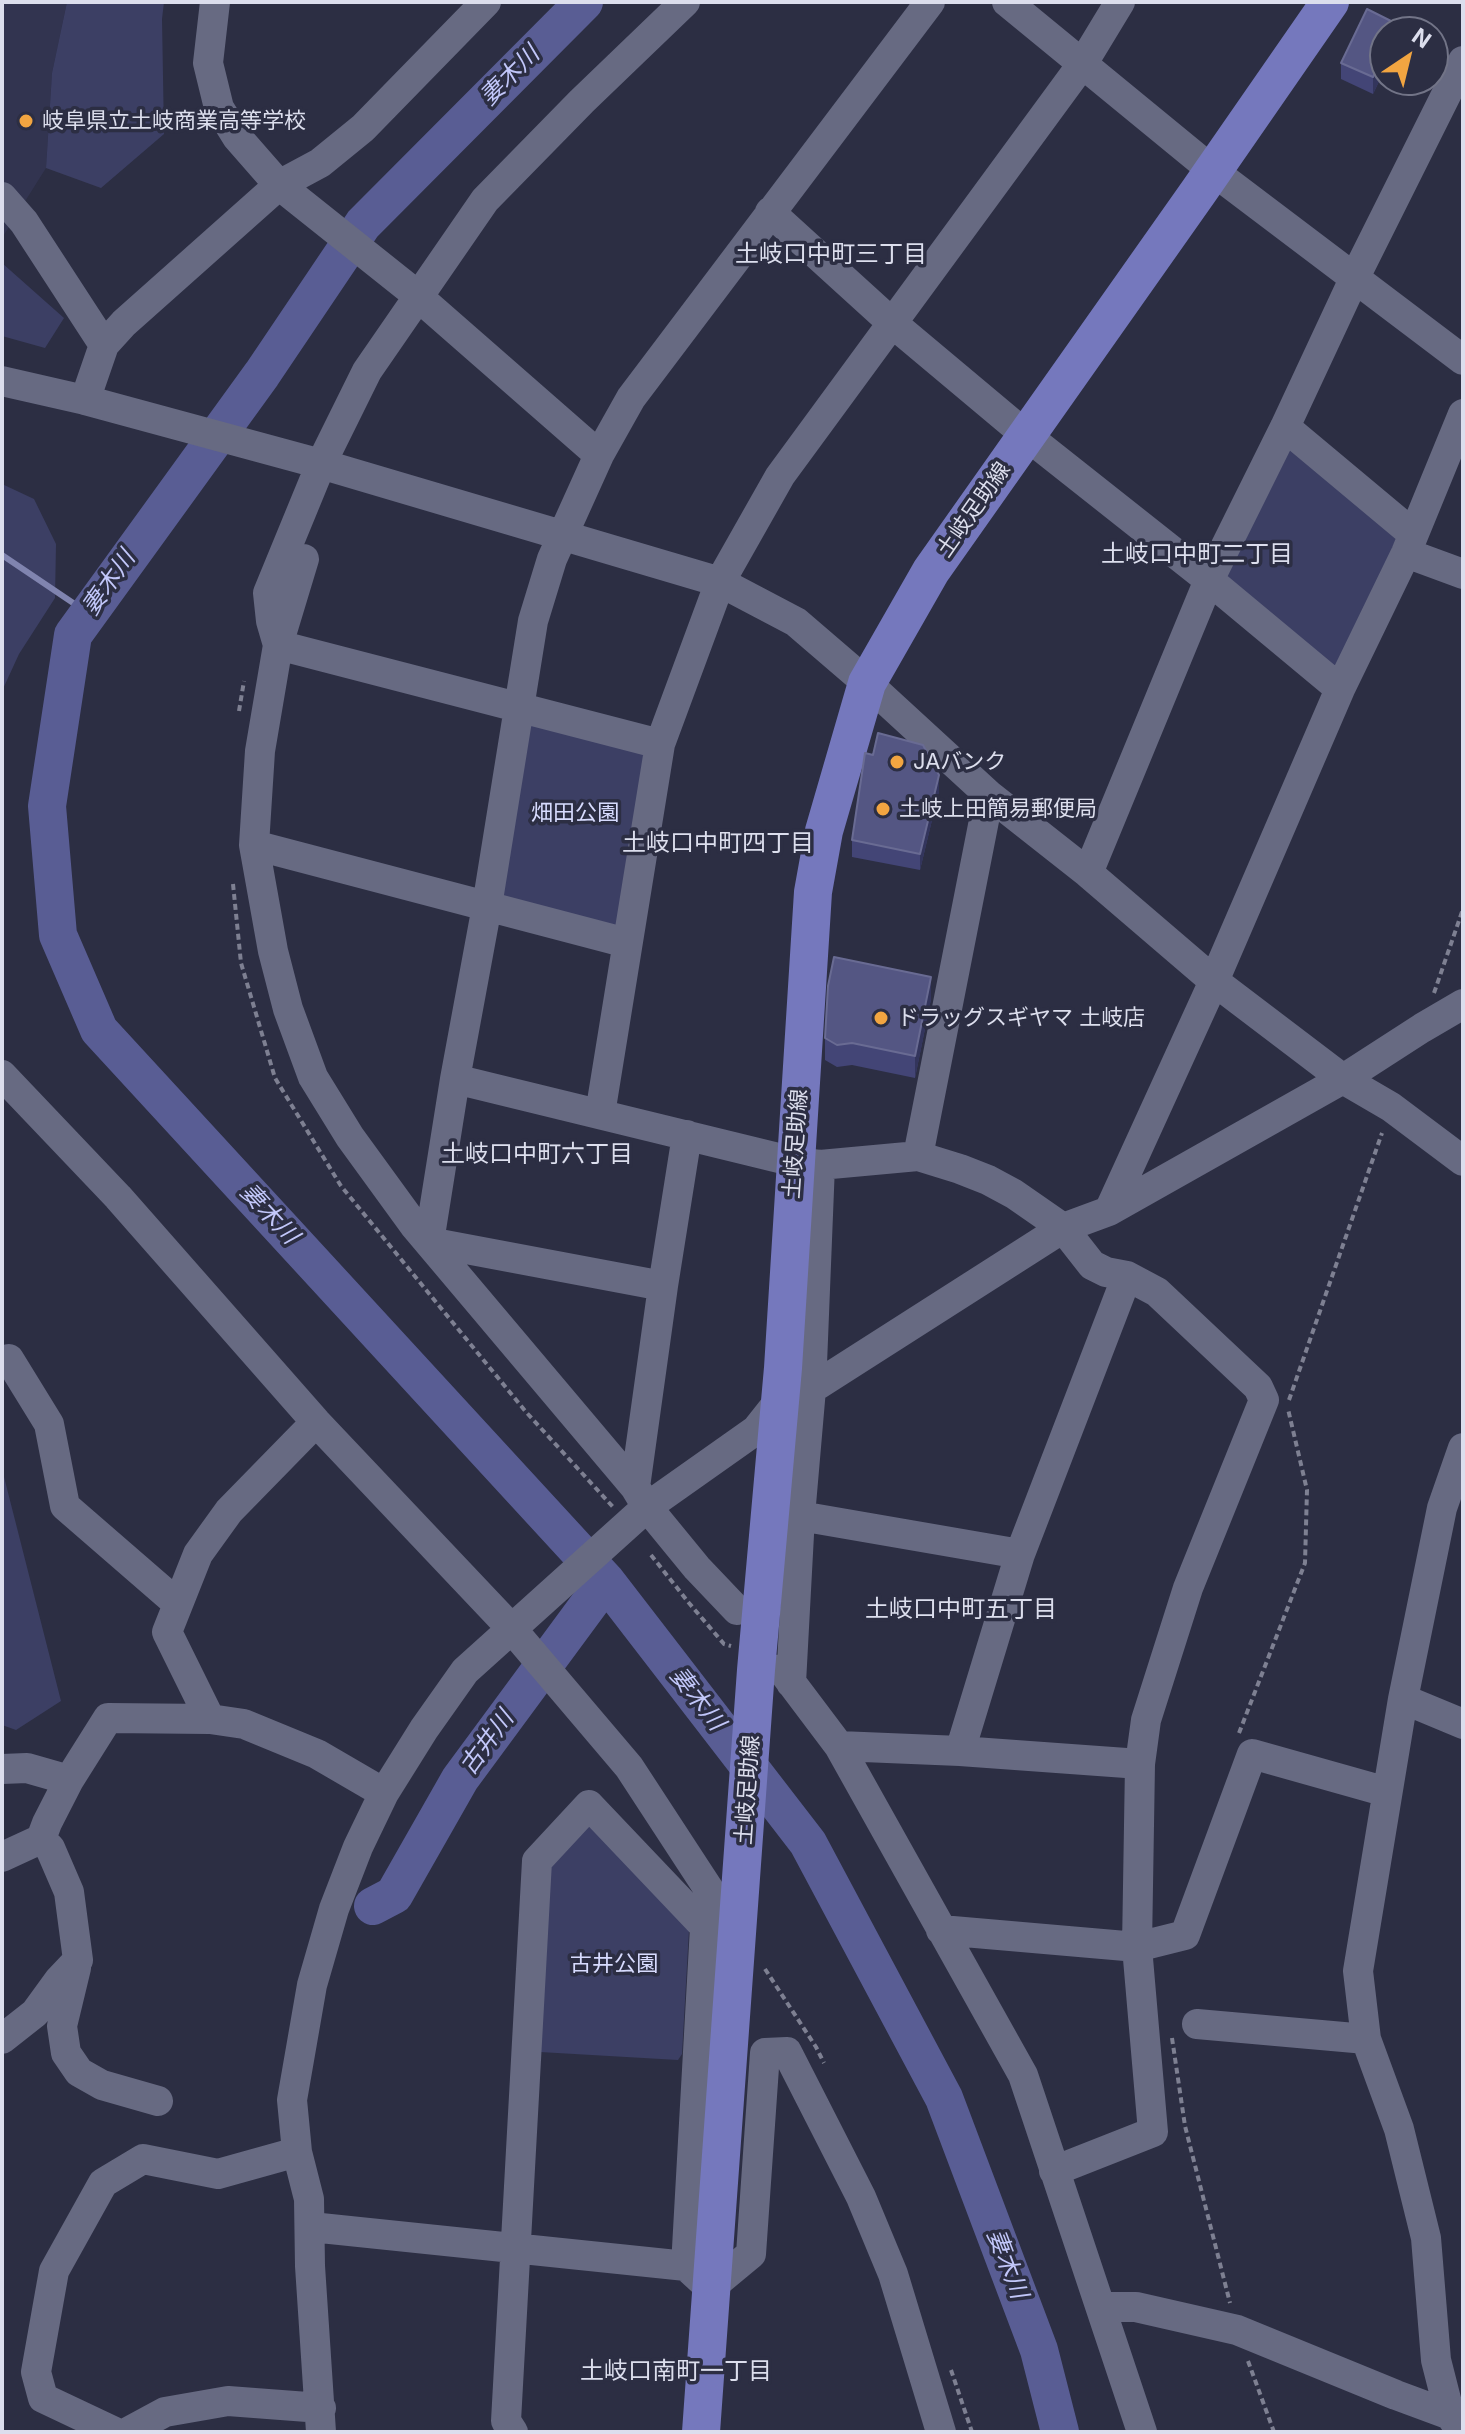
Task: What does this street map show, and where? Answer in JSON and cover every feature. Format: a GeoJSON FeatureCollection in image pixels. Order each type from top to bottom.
{"type":"FeatureCollection","features":[{"type":"Feature","properties":{"kind":"main road","name":"土岐足助線"},"geometry":{"type":"LineString","coordinates":[[701,2432],[698,2277],[740,1918],[776,1674],[808,1164],[813,892],[824,831],[867,683],[931,571],[1330,2]]}},
{"type":"Feature","properties":{"kind":"street"},"geometry":{"type":"LineString","coordinates":[[215,2],[208,63],[219,108],[237,137],[288,192],[412,292],[599,455]]}},
{"type":"Feature","properties":{"kind":"street"},"geometry":{"type":"LineString","coordinates":[[85,400],[104,345],[124,323],[363,128],[485,2]]}},
{"type":"Feature","properties":{"kind":"street"},"geometry":{"type":"LineString","coordinates":[[278,645],[268,593],[312,462],[412,292],[485,200],[685,2]]}},
{"type":"Feature","properties":{"kind":"street"},"geometry":{"type":"LineString","coordinates":[[429,1242],[533,621],[552,559],[599,455],[631,398],[930,2]]}},
{"type":"Feature","properties":{"kind":"street"},"geometry":{"type":"LineString","coordinates":[[1007,2],[1213,171],[1463,360]]}},
{"type":"Feature","properties":{"kind":"street"},"geometry":{"type":"LineString","coordinates":[[600,1114],[660,744],[720,582],[780,476],[1083,63],[1120,2]]}},
{"type":"Feature","properties":{"kind":"street"},"geometry":{"type":"LineString","coordinates":[[1088,873],[1209,580],[1463,61]]}},
{"type":"Feature","properties":{"kind":"street"},"geometry":{"type":"LineString","coordinates":[[2,197],[24,222],[104,345]]}},
{"type":"Feature","properties":{"kind":"street"},"geometry":{"type":"LineString","coordinates":[[770,212],[891,322],[1027,436],[1209,580],[1340,689]]}},
{"type":"Feature","properties":{"kind":"street"},"geometry":{"type":"LineString","coordinates":[[2,381],[85,400],[312,462],[720,582],[796,622],[989,795],[1088,873],[1214,981],[1343,1079],[1391,1107],[1463,1161]]}},
{"type":"Feature","properties":{"kind":"street"},"geometry":{"type":"LineString","coordinates":[[1109,1211],[1214,981],[1340,689],[1409,543],[1463,414]]}},
{"type":"Feature","properties":{"kind":"street"},"geometry":{"type":"LineString","coordinates":[[1285,427],[1409,543],[1463,574]]}},
{"type":"Feature","properties":{"kind":"street"},"geometry":{"type":"LineString","coordinates":[[304,559],[278,645],[260,751],[254,845],[273,951],[288,1009],[313,1077],[350,1137],[414,1225],[636,1506],[737,1610]]}},
{"type":"Feature","properties":{"kind":"street"},"geometry":{"type":"LineString","coordinates":[[278,645],[660,744]]}},
{"type":"Feature","properties":{"kind":"street"},"geometry":{"type":"LineString","coordinates":[[918,1156],[989,795]]}},
{"type":"Feature","properties":{"kind":"street"},"geometry":{"type":"LineString","coordinates":[[254,845],[627,943]]}},
{"type":"Feature","properties":{"kind":"street"},"geometry":{"type":"LineString","coordinates":[[141,2429],[165,2412],[228,2401],[321,2420],[310,2266],[309,2199],[297,2152],[292,2100],[312,1985],[344,1884],[384,1793],[465,1671],[636,1506],[756,1430],[795,1395],[1063,1228],[1109,1211],[1343,1079],[1463,1004]]}},
{"type":"Feature","properties":{"kind":"street"},"geometry":{"type":"LineString","coordinates":[[2,1075],[118,1197],[316,1422],[518,1622],[629,1767],[723,1911],[740,1918]]}},
{"type":"Feature","properties":{"kind":"street"},"geometry":{"type":"LineString","coordinates":[[455,1079],[808,1164],[918,1156],[988,1180],[1063,1228],[1092,1265],[1106,1272],[1127,1276],[1157,1292],[1276,1403],[1188,1588],[1146,1720],[1140,1764],[1137,1947],[1153,2132],[1054,2171]]}},
{"type":"Feature","properties":{"kind":"street"},"geometry":{"type":"LineString","coordinates":[[636,1506],[663,1286],[687,1135]]}},
{"type":"Feature","properties":{"kind":"street"},"geometry":{"type":"LineString","coordinates":[[429,1242],[663,1286]]}},
{"type":"Feature","properties":{"kind":"street"},"geometry":{"type":"LineString","coordinates":[[960,1751],[1020,1554],[1127,1276]]}},
{"type":"Feature","properties":{"kind":"street"},"geometry":{"type":"LineString","coordinates":[[9,1359],[49,1424],[65,1506],[178,1604]]}},
{"type":"Feature","properties":{"kind":"street"},"geometry":{"type":"LineString","coordinates":[[795,1395],[800,1516],[776,1674],[839,1746],[1023,2075],[1142,2432]]}},
{"type":"Feature","properties":{"kind":"street"},"geometry":{"type":"LineString","coordinates":[[210,1719],[167,1632],[198,1554],[229,1511],[316,1422]]}},
{"type":"Feature","properties":{"kind":"street"},"geometry":{"type":"LineString","coordinates":[[1456,2423],[1450,2361],[1419,2204],[1399,2129],[1366,2039],[1358,1971],[1403,1699],[1442,1508],[1463,1448]]}},
{"type":"Feature","properties":{"kind":"street"},"geometry":{"type":"LineString","coordinates":[[800,1516],[1020,1554]]}},
{"type":"Feature","properties":{"kind":"street"},"geometry":{"type":"LineString","coordinates":[[1403,1699],[1463,1724]]}},
{"type":"Feature","properties":{"kind":"street"},"geometry":{"type":"LineString","coordinates":[[2,1857],[41,1839],[69,1780],[108,1718],[210,1719],[244,1724],[317,1754],[384,1793]]}},
{"type":"Feature","properties":{"kind":"street"},"geometry":{"type":"LineString","coordinates":[[839,1746],[1140,1764]]}},
{"type":"Feature","properties":{"kind":"street"},"geometry":{"type":"LineString","coordinates":[[941,1930],[1137,1947],[1185,1935],[1252,1754],[1387,1792]]}},
{"type":"Feature","properties":{"kind":"street"},"geometry":{"type":"LineString","coordinates":[[2,1769],[27,1768],[69,1780]]}},
{"type":"Feature","properties":{"kind":"street"},"geometry":{"type":"LineString","coordinates":[[513,2432],[506,2421],[537,1861],[589,1805],[705,1927],[698,2277]]}},
{"type":"Feature","properties":{"kind":"street"},"geometry":{"type":"LineString","coordinates":[[41,1839],[50,1848],[69,1892],[78,1960],[62,2026],[66,2053],[79,2072],[102,2085],[158,2101]]}},
{"type":"Feature","properties":{"kind":"street"},"geometry":{"type":"LineString","coordinates":[[2,2039],[35,2013],[78,1960]]}},
{"type":"Feature","properties":{"kind":"street"},"geometry":{"type":"LineString","coordinates":[[1184,2029],[1366,2039]]}},
{"type":"Feature","properties":{"kind":"street"},"geometry":{"type":"LineString","coordinates":[[311,2227],[514,2249],[698,2277],[751,2254],[765,2053],[787,2052],[861,2197],[893,2274],[941,2432]]}},
{"type":"Feature","properties":{"kind":"street"},"geometry":{"type":"LineString","coordinates":[[115,2432],[43,2398],[36,2372],[54,2271],[103,2183],[143,2159],[218,2174],[297,2152]]}},
{"type":"Feature","properties":{"kind":"street"},"geometry":{"type":"LineString","coordinates":[[1102,2307],[1136,2307],[1237,2330],[1456,2423]]}},
{"type":"Feature","properties":{"kind":"path"},"geometry":{"type":"LineString","coordinates":[[1422,1028],[1463,909]]}},
{"type":"Feature","properties":{"kind":"path"},"geometry":{"type":"LineString","coordinates":[[1236,1741],[1305,1563],[1307,1490],[1276,1403],[1391,1107]]}},
{"type":"Feature","properties":{"kind":"path"},"geometry":{"type":"LineString","coordinates":[[1184,2029],[1185,2126],[1237,2330],[1274,2432]]}},
{"type":"Feature","properties":{"kind":"shaded area","name":"岐阜県立土岐商業高等学校"},"geometry":{"type":"Polygon","coordinates":[[[2,2],[67,2],[52,73],[46,168],[2,238],[2,2]]]}},
{"type":"Feature","properties":{"kind":"green space"},"geometry":{"type":"Polygon","coordinates":[[[67,2],[164,2],[164,134],[101,188],[46,168],[52,73],[67,2]]]}},
{"type":"Feature","properties":{"kind":"green space"},"geometry":{"type":"Polygon","coordinates":[[[2,263],[64,318],[45,348],[2,336],[2,263]]]}},
{"type":"Feature","properties":{"kind":"green space"},"geometry":{"type":"Polygon","coordinates":[[[1287,443],[1399,532],[1340,676],[1224,579],[1287,443]]]}},
{"type":"Feature","properties":{"kind":"green space"},"geometry":{"type":"Polygon","coordinates":[[[2,484],[34,499],[56,544],[55,598],[19,654],[2,691],[2,484]]]}},
{"type":"Feature","properties":{"kind":"green space","name":"畑田公園"},"geometry":{"type":"Polygon","coordinates":[[[527,721],[645,748],[619,925],[611,930],[502,902],[527,721]]]}},
{"type":"Feature","properties":{"kind":"green space"},"geometry":{"type":"Polygon","coordinates":[[[2,1469],[61,1701],[16,1730],[2,1725],[2,1469]]]}},
{"type":"Feature","properties":{"kind":"green space","name":"古井公園"},"geometry":{"type":"Polygon","coordinates":[[[587,1820],[689,1930],[682,2054],[678,2060],[540,2052],[547,1866],[587,1820]]]}},
{"type":"Feature","properties":{"kind":"building"},"geometry":{"type":"Polygon","coordinates":[[[1367,9],[1381,16],[1369,16],[1369,75],[1341,63],[1367,9]]]}},
{"type":"Feature","properties":{"kind":"building"},"geometry":{"type":"Polygon","coordinates":[[[878,733],[923,745],[939,775],[920,854],[852,840],[865,753],[873,755],[878,733]]]}},
{"type":"Feature","properties":{"kind":"building","name":"ドラッグスギヤマ 土岐店"},"geometry":{"type":"Polygon","coordinates":[[[834,957],[931,977],[915,1056],[852,1043],[837,1045],[825,1038],[828,986],[834,957]]]}},
{"type":"Feature","properties":{"kind":"waterway","name":"妻木川"},"geometry":{"type":"LineString","coordinates":[[584,2],[363,224],[262,374],[73,635],[47,806],[58,935],[99,1030],[606,1581],[808,1843],[944,2098],[1039,2350],[1060,2432]]}},
{"type":"Feature","properties":{"kind":"waterway"},"geometry":{"type":"LineString","coordinates":[[2,555],[88,613]]}},
{"type":"Feature","properties":{"kind":"waterway","name":"古井川"},"geometry":{"type":"LineString","coordinates":[[373,1906],[394,1895],[460,1779],[606,1581]]}},
{"type":"Feature","properties":{"kind":"place","name":"岐阜県立土岐商業高等学校"},"geometry":{"type":"Point","coordinates":[26,121]}},
{"type":"Feature","properties":{"kind":"place","name":"JAバンク"},"geometry":{"type":"Point","coordinates":[897,762]}},
{"type":"Feature","properties":{"kind":"place","name":"土岐上田簡易郵便局"},"geometry":{"type":"Point","coordinates":[883,809]}},
{"type":"Feature","properties":{"kind":"place","name":"ドラッグスギヤマ 土岐店"},"geometry":{"type":"Point","coordinates":[881,1018]}},
{"type":"Feature","properties":{"kind":"district","name":"土岐口中町三丁目"},"geometry":{"type":"Point","coordinates":[831,255]}},
{"type":"Feature","properties":{"kind":"district","name":"土岐口中町二丁目"},"geometry":{"type":"Point","coordinates":[1197,555]}},
{"type":"Feature","properties":{"kind":"district","name":"土岐口中町四丁目"},"geometry":{"type":"Point","coordinates":[718,844]}},
{"type":"Feature","properties":{"kind":"district","name":"土岐口中町六丁目"},"geometry":{"type":"Point","coordinates":[537,1155]}},
{"type":"Feature","properties":{"kind":"district","name":"土岐口中町五丁目"},"geometry":{"type":"Point","coordinates":[961,1610]}},
{"type":"Feature","properties":{"kind":"district","name":"土岐口南町一丁目"},"geometry":{"type":"Point","coordinates":[676,2372]}}]}
